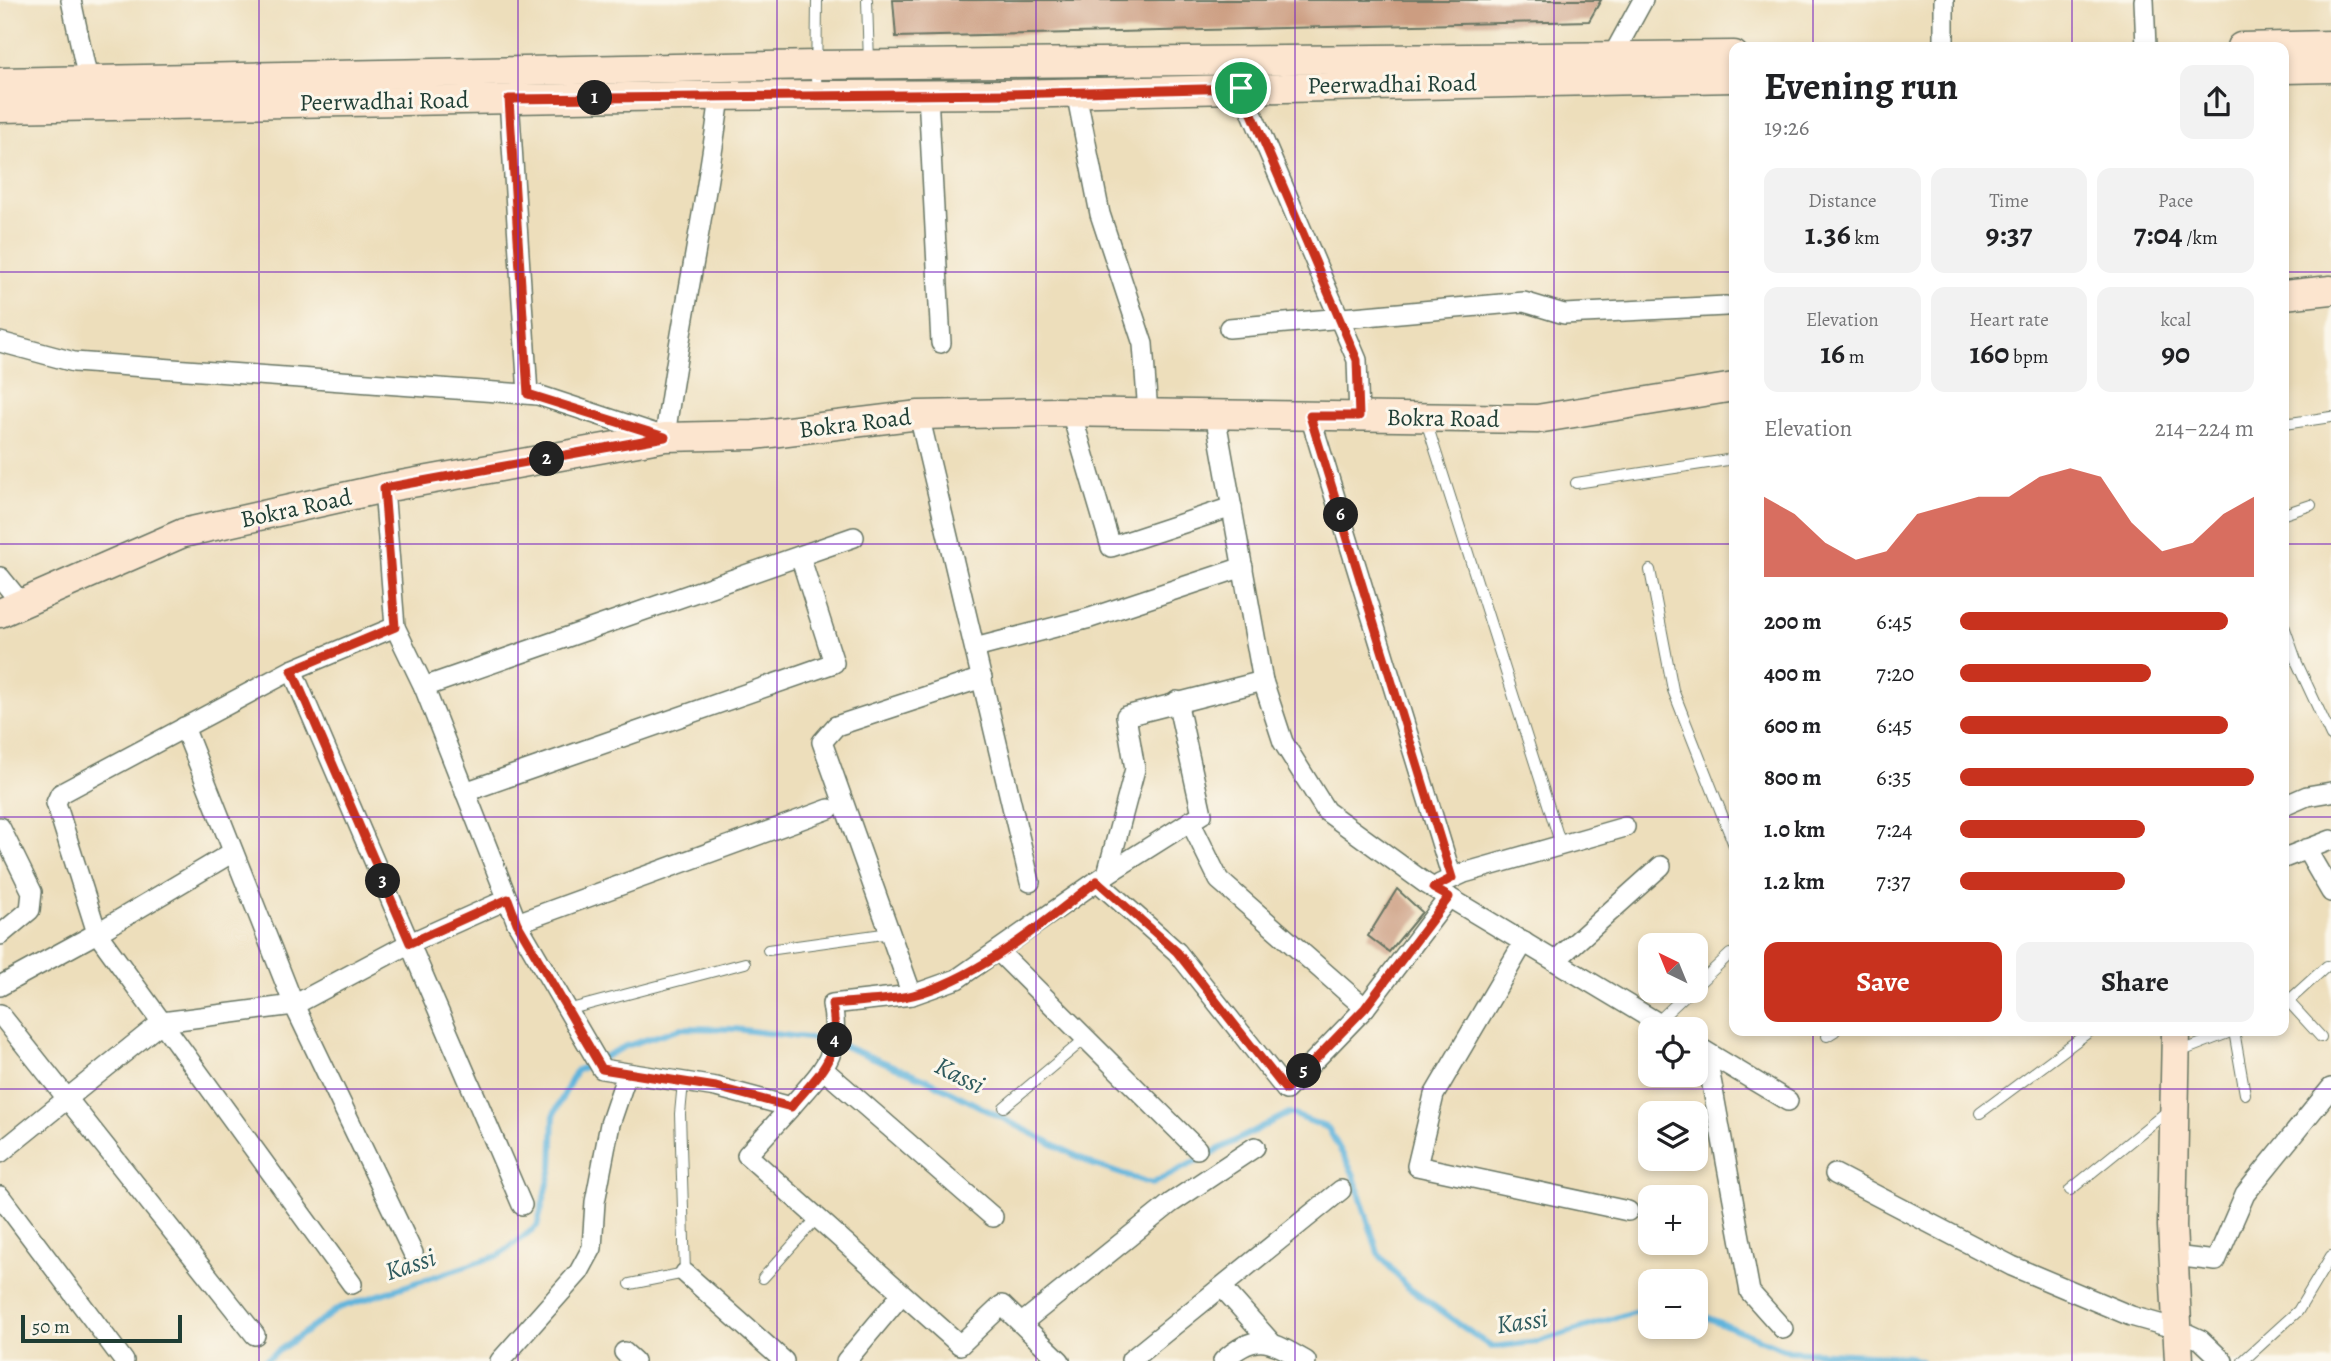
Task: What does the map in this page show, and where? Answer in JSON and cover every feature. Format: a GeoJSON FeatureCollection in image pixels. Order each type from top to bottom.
{"type":"FeatureCollection","features":[{"type":"Feature","properties":{"kind":"main road"},"geometry":{"type":"LineString","coordinates":[[2289,46],[2331,45]]}},
{"type":"Feature","properties":{"kind":"main road"},"geometry":{"type":"LineString","coordinates":[[0,82],[816,65],[869,81],[1729,55]]}},
{"type":"Feature","properties":{"kind":"main road"},"geometry":{"type":"LineString","coordinates":[[2289,69],[2331,68]]}},
{"type":"Feature","properties":{"kind":"main road","name":"Peerwadhai Road"},"geometry":{"type":"LineString","coordinates":[[0,108],[816,96],[869,81],[928,94],[1729,78]]}},
{"type":"Feature","properties":{"kind":"main road"},"geometry":{"type":"LineString","coordinates":[[2289,294],[2331,290]]}},
{"type":"Feature","properties":{"kind":"main road","name":"Bokra Road"},"geometry":{"type":"LineString","coordinates":[[10,608],[183,533],[384,488],[665,437],[754,435],[919,415],[1071,412],[1536,419],[1729,388]]}},
{"type":"Feature","properties":{"kind":"main road"},"geometry":{"type":"LineString","coordinates":[[2176,1042],[2174,1256],[2179,1361]]}},
{"type":"Feature","properties":{"kind":"street"},"geometry":{"type":"LineString","coordinates":[[71,0],[88,80]]}},
{"type":"Feature","properties":{"kind":"street"},"geometry":{"type":"LineString","coordinates":[[1612,57],[1643,0]]}},
{"type":"Feature","properties":{"kind":"street"},"geometry":{"type":"LineString","coordinates":[[1944,0],[1944,42]]}},
{"type":"Feature","properties":{"kind":"street"},"geometry":{"type":"LineString","coordinates":[[2144,0],[2146,42]]}},
{"type":"Feature","properties":{"kind":"street"},"geometry":{"type":"LineString","coordinates":[[1241,88],[1357,360],[1359,416]]}},
{"type":"Feature","properties":{"kind":"street"},"geometry":{"type":"LineString","coordinates":[[1076,92],[1100,214],[1143,344],[1148,414]]}},
{"type":"Feature","properties":{"kind":"street"},"geometry":{"type":"LineString","coordinates":[[928,94],[941,343]]}},
{"type":"Feature","properties":{"kind":"street"},"geometry":{"type":"LineString","coordinates":[[0,342],[74,362],[528,394],[665,437],[679,331],[709,187],[720,96]]}},
{"type":"Feature","properties":{"kind":"street"},"geometry":{"type":"LineString","coordinates":[[509,99],[528,394]]}},
{"type":"Feature","properties":{"kind":"street"},"geometry":{"type":"LineString","coordinates":[[1229,328],[1524,302],[1564,314],[1726,306]]}},
{"type":"Feature","properties":{"kind":"street"},"geometry":{"type":"LineString","coordinates":[[1071,412],[1111,547],[1232,507]]}},
{"type":"Feature","properties":{"kind":"street"},"geometry":{"type":"LineString","coordinates":[[1215,414],[1263,681],[1283,742],[1326,811],[1524,942],[1648,1017]]}},
{"type":"Feature","properties":{"kind":"street"},"geometry":{"type":"LineString","coordinates":[[919,415],[1030,882]]}},
{"type":"Feature","properties":{"kind":"street"},"geometry":{"type":"LineString","coordinates":[[1310,416],[1445,888]]}},
{"type":"Feature","properties":{"kind":"street"},"geometry":{"type":"LineString","coordinates":[[384,488],[395,627],[424,687],[517,923],[602,1069],[716,1087],[791,1107]]}},
{"type":"Feature","properties":{"kind":"street"},"geometry":{"type":"LineString","coordinates":[[424,687],[854,537]]}},
{"type":"Feature","properties":{"kind":"street"},"geometry":{"type":"LineString","coordinates":[[465,792],[834,663],[800,556]]}},
{"type":"Feature","properties":{"kind":"street"},"geometry":{"type":"LineString","coordinates":[[975,648],[1090,618],[1242,567]]}},
{"type":"Feature","properties":{"kind":"street"},"geometry":{"type":"LineString","coordinates":[[0,577],[10,608]]}},
{"type":"Feature","properties":{"kind":"street"},"geometry":{"type":"LineString","coordinates":[[352,1284],[97,933],[56,803],[60,794],[292,670],[395,627]]}},
{"type":"Feature","properties":{"kind":"street"},"geometry":{"type":"LineString","coordinates":[[292,670],[522,1205]]}},
{"type":"Feature","properties":{"kind":"street"},"geometry":{"type":"LineString","coordinates":[[912,995],[822,742],[836,726],[982,678]]}},
{"type":"Feature","properties":{"kind":"street"},"geometry":{"type":"LineString","coordinates":[[1102,877],[1135,769],[1126,716],[1263,681]]}},
{"type":"Feature","properties":{"kind":"street"},"geometry":{"type":"LineString","coordinates":[[1060,1361],[1002,1306],[960,1345],[747,1155],[829,1061],[837,1031],[832,1004],[912,995],[957,979],[1102,877],[1202,814],[1177,701]]}},
{"type":"Feature","properties":{"kind":"street"},"geometry":{"type":"LineString","coordinates":[[184,727],[294,1005],[413,1253]]}},
{"type":"Feature","properties":{"kind":"street"},"geometry":{"type":"LineString","coordinates":[[2289,804],[2307,796],[2331,792]]}},
{"type":"Feature","properties":{"kind":"street"},"geometry":{"type":"LineString","coordinates":[[517,923],[829,809]]}},
{"type":"Feature","properties":{"kind":"street"},"geometry":{"type":"LineString","coordinates":[[1191,821],[1219,880],[1365,1008]]}},
{"type":"Feature","properties":{"kind":"street"},"geometry":{"type":"LineString","coordinates":[[0,827],[32,892],[30,909],[0,935]]}},
{"type":"Feature","properties":{"kind":"street"},"geometry":{"type":"LineString","coordinates":[[1102,877],[1177,952],[1286,1090],[1365,1008],[1445,888],[1561,845],[1625,827]]}},
{"type":"Feature","properties":{"kind":"street"},"geometry":{"type":"LineString","coordinates":[[2289,856],[2331,839]]}},
{"type":"Feature","properties":{"kind":"street"},"geometry":{"type":"LineString","coordinates":[[2306,849],[2331,892]]}},
{"type":"Feature","properties":{"kind":"street"},"geometry":{"type":"LineString","coordinates":[[0,986],[97,933],[233,852]]}},
{"type":"Feature","properties":{"kind":"street"},"geometry":{"type":"LineString","coordinates":[[1555,961],[1661,866]]}},
{"type":"Feature","properties":{"kind":"street"},"geometry":{"type":"LineString","coordinates":[[0,1153],[162,1022],[294,1005],[410,943],[508,899]]}},
{"type":"Feature","properties":{"kind":"street"},"geometry":{"type":"LineString","coordinates":[[1524,942],[1434,1095],[1417,1166],[1628,1211]]}},
{"type":"Feature","properties":{"kind":"street"},"geometry":{"type":"LineString","coordinates":[[999,951],[1197,1149]]}},
{"type":"Feature","properties":{"kind":"street"},"geometry":{"type":"LineString","coordinates":[[0,1014],[255,1335]]}},
{"type":"Feature","properties":{"kind":"street"},"geometry":{"type":"LineString","coordinates":[[1708,1053],[1788,1101]]}},
{"type":"Feature","properties":{"kind":"street"},"geometry":{"type":"LineString","coordinates":[[823,1069],[993,1217]]}},
{"type":"Feature","properties":{"kind":"street"},"geometry":{"type":"LineString","coordinates":[[500,1361],[579,1272],[592,1248],[595,1202],[608,1137],[627,1074]]}},
{"type":"Feature","properties":{"kind":"street"},"geometry":{"type":"LineString","coordinates":[[1708,1084],[1750,1292],[1783,1329]]}},
{"type":"Feature","properties":{"kind":"street"},"geometry":{"type":"LineString","coordinates":[[2174,1256],[2216,1261],[2245,1194],[2331,1088]]}},
{"type":"Feature","properties":{"kind":"street"},"geometry":{"type":"LineString","coordinates":[[1022,1323],[1171,1203],[1255,1147]]}},
{"type":"Feature","properties":{"kind":"street"},"geometry":{"type":"LineString","coordinates":[[1835,1174],[2012,1266],[2132,1316],[2178,1329],[2201,1340],[2223,1361]]}},
{"type":"Feature","properties":{"kind":"street"},"geometry":{"type":"LineString","coordinates":[[1131,1360],[1341,1190]]}},
{"type":"Feature","properties":{"kind":"street"},"geometry":{"type":"LineString","coordinates":[[0,1196],[124,1361]]}},
{"type":"Feature","properties":{"kind":"street"},"geometry":{"type":"LineString","coordinates":[[685,1273],[784,1361]]}},
{"type":"Feature","properties":{"kind":"street"},"geometry":{"type":"LineString","coordinates":[[1222,1287],[1270,1341],[1306,1361]]}},
{"type":"Feature","properties":{"kind":"street"},"geometry":{"type":"LineString","coordinates":[[846,1361],[901,1294]]}},
{"type":"Feature","properties":{"kind":"street"},"geometry":{"type":"LineString","coordinates":[[1223,1361],[1242,1344],[1270,1341]]}},
{"type":"Feature","properties":{"kind":"lane"},"geometry":{"type":"LineString","coordinates":[[816,96],[817,0]]}},
{"type":"Feature","properties":{"kind":"lane"},"geometry":{"type":"LineString","coordinates":[[867,0],[869,81]]}},
{"type":"Feature","properties":{"kind":"lane"},"geometry":{"type":"LineString","coordinates":[[1424,417],[1561,845]]}},
{"type":"Feature","properties":{"kind":"lane"},"geometry":{"type":"LineString","coordinates":[[2289,423],[2331,417]]}},
{"type":"Feature","properties":{"kind":"lane"},"geometry":{"type":"LineString","coordinates":[[1576,483],[1729,461]]}},
{"type":"Feature","properties":{"kind":"lane"},"geometry":{"type":"LineString","coordinates":[[2289,512],[2311,505]]}},
{"type":"Feature","properties":{"kind":"lane"},"geometry":{"type":"LineString","coordinates":[[1650,570],[1673,690],[1729,832]]}},
{"type":"Feature","properties":{"kind":"lane"},"geometry":{"type":"LineString","coordinates":[[2289,640],[2331,736]]}},
{"type":"Feature","properties":{"kind":"lane"},"geometry":{"type":"LineString","coordinates":[[768,950],[890,933]]}},
{"type":"Feature","properties":{"kind":"lane"},"geometry":{"type":"LineString","coordinates":[[1708,975],[1729,955]]}},
{"type":"Feature","properties":{"kind":"lane"},"geometry":{"type":"LineString","coordinates":[[568,1010],[745,963]]}},
{"type":"Feature","properties":{"kind":"lane"},"geometry":{"type":"LineString","coordinates":[[2289,1000],[2327,966]]}},
{"type":"Feature","properties":{"kind":"lane"},"geometry":{"type":"LineString","coordinates":[[1670,1017],[1681,1003]]}},
{"type":"Feature","properties":{"kind":"lane"},"geometry":{"type":"LineString","coordinates":[[2289,1006],[2321,1037]]}},
{"type":"Feature","properties":{"kind":"lane"},"geometry":{"type":"LineString","coordinates":[[1980,1114],[2083,1036]]}},
{"type":"Feature","properties":{"kind":"lane"},"geometry":{"type":"LineString","coordinates":[[2176,1042],[2208,1036]]}},
{"type":"Feature","properties":{"kind":"lane"},"geometry":{"type":"LineString","coordinates":[[2235,1036],[2245,1094]]}},
{"type":"Feature","properties":{"kind":"lane"},"geometry":{"type":"LineString","coordinates":[[1004,1107],[1086,1038]]}},
{"type":"Feature","properties":{"kind":"lane"},"geometry":{"type":"LineString","coordinates":[[630,1284],[685,1273],[680,1114],[683,1082]]}},
{"type":"Feature","properties":{"kind":"lane"},"geometry":{"type":"LineString","coordinates":[[2070,1189],[2175,1105]]}},
{"type":"Feature","properties":{"kind":"lane"},"geometry":{"type":"LineString","coordinates":[[763,1278],[817,1218]]}},
{"type":"Feature","properties":{"kind":"lane"},"geometry":{"type":"LineString","coordinates":[[2243,1361],[2298,1311],[2331,1256]]}},
{"type":"Feature","properties":{"kind":"building"},"geometry":{"type":"Polygon","coordinates":[[[893,0],[1601,0],[1589,21],[896,37],[893,0]]]}},
{"type":"Feature","properties":{"kind":"building"},"geometry":{"type":"Polygon","coordinates":[[[1397,889],[1422,912],[1389,952],[1368,936],[1397,889]]]}},
{"type":"Feature","properties":{"kind":"waterway","name":"Kassi"},"geometry":{"type":"LineString","coordinates":[[264,1361],[339,1308],[500,1255],[537,1226],[552,1168],[554,1114],[576,1071],[626,1046],[681,1028],[735,1029],[831,1041],[926,1079],[1094,1165],[1152,1184],[1289,1113],[1328,1128],[1353,1173],[1378,1253],[1406,1286],[1491,1347],[1537,1342],[1638,1311]]}},
{"type":"Feature","properties":{"kind":"waterway","name":"Kassi"},"geometry":{"type":"LineString","coordinates":[[1708,1318],[1789,1351],[1909,1357],[1921,1361]]}},
{"type":"Feature","properties":{"kind":"route"},"geometry":{"type":"LineString","coordinates":[[1241,88],[1357,360],[1359,416],[1310,416],[1452,878],[1433,888],[1449,897],[1365,1008],[1286,1090],[1177,952],[1097,881],[1056,913],[957,979],[912,995],[832,1004],[837,1031],[829,1061],[791,1107],[716,1087],[602,1069],[517,923],[508,899],[410,943],[292,670],[395,627],[384,488],[665,437],[528,394],[509,99],[1008,94],[1241,88]]}}]}
